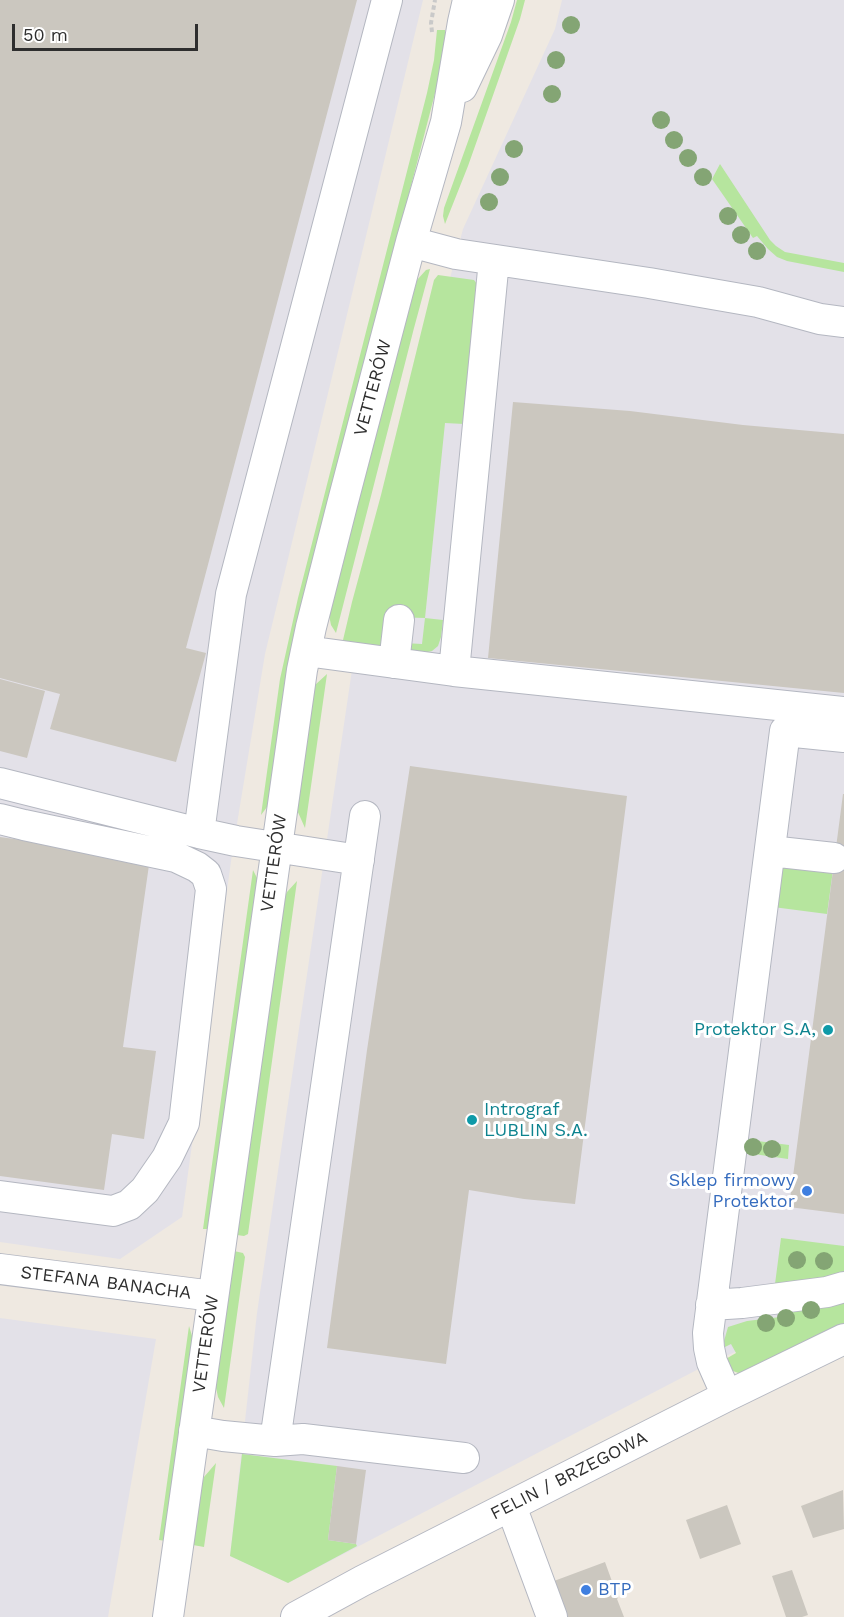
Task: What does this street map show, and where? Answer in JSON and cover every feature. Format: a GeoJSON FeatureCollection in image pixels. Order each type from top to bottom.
{"type":"FeatureCollection","features":[{"type":"Feature","properties":{"kind":"street"},"geometry":{"type":"LineString","coordinates":[[199,833],[231,594],[387,0]]}},
{"type":"Feature","properties":{"kind":"street","name":"VETTERÓW"},"geometry":{"type":"LineString","coordinates":[[168,1617],[298,692],[342,505],[411,242],[446,122],[468,0]]}},
{"type":"Feature","properties":{"kind":"street","name":"VETTERÓW"},"geometry":{"type":"LineString","coordinates":[[446,122],[487,35],[499,0]]}},
{"type":"Feature","properties":{"kind":"street"},"geometry":{"type":"LineString","coordinates":[[411,242],[456,254],[758,302],[820,319],[844,322]]}},
{"type":"Feature","properties":{"kind":"street"},"geometry":{"type":"LineString","coordinates":[[454,671],[494,260]]}},
{"type":"Feature","properties":{"kind":"street"},"geometry":{"type":"LineString","coordinates":[[394,663],[399,620]]}},
{"type":"Feature","properties":{"kind":"street"},"geometry":{"type":"LineString","coordinates":[[306,651],[454,671],[844,712]]}},
{"type":"Feature","properties":{"kind":"street"},"geometry":{"type":"LineString","coordinates":[[727,1396],[712,1362],[708,1333],[785,731],[844,737]]}},
{"type":"Feature","properties":{"kind":"street"},"geometry":{"type":"LineString","coordinates":[[0,783],[199,833],[359,860]]}},
{"type":"Feature","properties":{"kind":"street"},"geometry":{"type":"LineString","coordinates":[[275,1441],[365,816]]}},
{"type":"Feature","properties":{"kind":"street"},"geometry":{"type":"LineString","coordinates":[[0,819],[176,857],[188,861],[206,874],[212,889],[184,1123],[167,1158],[145,1190],[129,1204],[113,1211],[0,1196]]}},
{"type":"Feature","properties":{"kind":"street"},"geometry":{"type":"LineString","coordinates":[[770,851],[834,858]]}},
{"type":"Feature","properties":{"kind":"street","name":"STEFANA BANACHA"},"geometry":{"type":"LineString","coordinates":[[0,1269],[213,1296]]}},
{"type":"Feature","properties":{"kind":"street"},"geometry":{"type":"LineString","coordinates":[[711,1305],[827,1292],[844,1287]]}},
{"type":"Feature","properties":{"kind":"street","name":"FELIN / BRZEGOWA"},"geometry":{"type":"LineString","coordinates":[[296,1617],[362,1581],[844,1339]]}},
{"type":"Feature","properties":{"kind":"street"},"geometry":{"type":"LineString","coordinates":[[194,1431],[275,1441],[303,1439],[464,1458]]}},
{"type":"Feature","properties":{"kind":"street"},"geometry":{"type":"LineString","coordinates":[[511,1506],[552,1617]]}},
{"type":"Feature","properties":{"kind":"shaded area"},"geometry":{"type":"Polygon","coordinates":[[[0,0],[423,0],[265,654],[232,854],[182,1217],[120,1259],[0,1242],[0,0]]]}},
{"type":"Feature","properties":{"kind":"shaded area"},"geometry":{"type":"Polygon","coordinates":[[[562,0],[844,0],[844,1305],[712,1362],[288,1583],[230,1556],[257,1313],[352,670],[382,535],[463,229],[555,29],[562,0]]]}},
{"type":"Feature","properties":{"kind":"shaded area"},"geometry":{"type":"Polygon","coordinates":[[[0,1318],[156,1339],[108,1617],[0,1617],[0,1318]]]}},
{"type":"Feature","properties":{"kind":"green space"},"geometry":{"type":"Polygon","coordinates":[[[517,0],[525,0],[520,19],[445,224],[444,208],[517,0]]]}},
{"type":"Feature","properties":{"kind":"green space"},"geometry":{"type":"Polygon","coordinates":[[[437,30],[445,30],[440,74],[355,402],[269,800],[261,815],[280,679],[298,598],[427,93],[437,30]]]}},
{"type":"Feature","properties":{"kind":"green space"},"geometry":{"type":"Polygon","coordinates":[[[720,164],[776,246],[785,252],[844,263],[844,272],[787,261],[777,257],[757,236],[753,238],[712,179],[720,164]]]}},
{"type":"Feature","properties":{"kind":"green space"},"geometry":{"type":"Polygon","coordinates":[[[430,269],[336,633],[329,615],[417,280],[426,270],[430,269]]]}},
{"type":"Feature","properties":{"kind":"green space"},"geometry":{"type":"Polygon","coordinates":[[[438,275],[474,280],[477,284],[464,424],[445,423],[425,618],[393,617],[389,648],[352,645],[343,640],[434,280],[438,275]]]}},
{"type":"Feature","properties":{"kind":"green space"},"geometry":{"type":"Polygon","coordinates":[[[425,618],[443,620],[438,646],[432,651],[423,653],[403,651],[404,643],[422,644],[425,618]]]}},
{"type":"Feature","properties":{"kind":"green space"},"geometry":{"type":"Polygon","coordinates":[[[327,674],[305,828],[297,810],[313,693],[315,685],[327,674]]]}},
{"type":"Feature","properties":{"kind":"green space"},"geometry":{"type":"Polygon","coordinates":[[[779,863],[833,870],[827,914],[773,907],[779,863]]]}},
{"type":"Feature","properties":{"kind":"green space"},"geometry":{"type":"Polygon","coordinates":[[[253,870],[258,880],[209,1229],[203,1229],[253,870]]]}},
{"type":"Feature","properties":{"kind":"green space"},"geometry":{"type":"Polygon","coordinates":[[[297,881],[248,1234],[237,1235],[283,900],[297,881]]]}},
{"type":"Feature","properties":{"kind":"green space"},"geometry":{"type":"Polygon","coordinates":[[[742,1139],[789,1145],[788,1159],[740,1152],[742,1139]]]}},
{"type":"Feature","properties":{"kind":"green space"},"geometry":{"type":"Polygon","coordinates":[[[781,1238],[844,1246],[844,1276],[775,1284],[781,1238]]]}},
{"type":"Feature","properties":{"kind":"green space"},"geometry":{"type":"Polygon","coordinates":[[[234,1251],[243,1253],[245,1257],[224,1408],[218,1397],[215,1383],[234,1251]]]}},
{"type":"Feature","properties":{"kind":"green space"},"geometry":{"type":"Polygon","coordinates":[[[844,1300],[844,1328],[741,1374],[727,1367],[724,1360],[736,1353],[731,1344],[725,1347],[724,1341],[728,1327],[747,1321],[780,1317],[780,1308],[844,1300]]]}},
{"type":"Feature","properties":{"kind":"green space"},"geometry":{"type":"Polygon","coordinates":[[[189,1326],[193,1339],[166,1541],[159,1540],[189,1326]]]}},
{"type":"Feature","properties":{"kind":"green space"},"geometry":{"type":"Polygon","coordinates":[[[242,1454],[337,1466],[328,1540],[357,1546],[288,1583],[230,1556],[242,1454]]]}},
{"type":"Feature","properties":{"kind":"green space"},"geometry":{"type":"Polygon","coordinates":[[[216,1463],[204,1547],[193,1545],[200,1489],[204,1477],[216,1463]]]}},
{"type":"Feature","properties":{"kind":"building"},"geometry":{"type":"Polygon","coordinates":[[[0,0],[357,0],[186,648],[206,653],[176,762],[50,729],[60,694],[0,678],[0,0]]]}},
{"type":"Feature","properties":{"kind":"building"},"geometry":{"type":"Polygon","coordinates":[[[513,402],[630,411],[743,425],[844,434],[844,693],[488,658],[513,402]]]}},
{"type":"Feature","properties":{"kind":"building"},"geometry":{"type":"Polygon","coordinates":[[[0,679],[45,691],[27,758],[0,751],[0,679]]]}},
{"type":"Feature","properties":{"kind":"building","name":"Intrograf LUBLIN S.A."},"geometry":{"type":"Polygon","coordinates":[[[410,766],[627,796],[575,1204],[469,1190],[446,1364],[327,1348],[367,1050],[410,766]]]}},
{"type":"Feature","properties":{"kind":"building","name":"Protektor S.A,"},"geometry":{"type":"Polygon","coordinates":[[[844,794],[844,1214],[789,1207],[844,794]]]}},
{"type":"Feature","properties":{"kind":"building"},"geometry":{"type":"Polygon","coordinates":[[[0,837],[150,858],[123,1047],[156,1051],[144,1139],[112,1134],[104,1190],[0,1176],[0,837]]]}},
{"type":"Feature","properties":{"kind":"building"},"geometry":{"type":"Polygon","coordinates":[[[337,1466],[366,1470],[356,1544],[328,1540],[337,1466]]]}},
{"type":"Feature","properties":{"kind":"building"},"geometry":{"type":"Polygon","coordinates":[[[843,1490],[844,1529],[813,1538],[801,1506],[843,1490]]]}},
{"type":"Feature","properties":{"kind":"building"},"geometry":{"type":"Polygon","coordinates":[[[727,1505],[741,1544],[700,1559],[686,1520],[727,1505]]]}},
{"type":"Feature","properties":{"kind":"building","name":"BTP"},"geometry":{"type":"Polygon","coordinates":[[[605,1562],[624,1617],[568,1617],[554,1581],[605,1562]]]}},
{"type":"Feature","properties":{"kind":"building"},"geometry":{"type":"Polygon","coordinates":[[[792,1570],[808,1615],[802,1617],[786,1617],[772,1576],[792,1570]]]}},
{"type":"Feature","properties":{"kind":"place","name":"Protektor S.A,"},"geometry":{"type":"Point","coordinates":[828,1030]}},
{"type":"Feature","properties":{"kind":"place","name":"Intrograf LUBLIN S.A."},"geometry":{"type":"Point","coordinates":[472,1120]}},
{"type":"Feature","properties":{"kind":"place","name":"Sklep firmowy Protektor"},"geometry":{"type":"Point","coordinates":[807,1191]}},
{"type":"Feature","properties":{"kind":"place","name":"BTP"},"geometry":{"type":"Point","coordinates":[586,1590]}}]}
